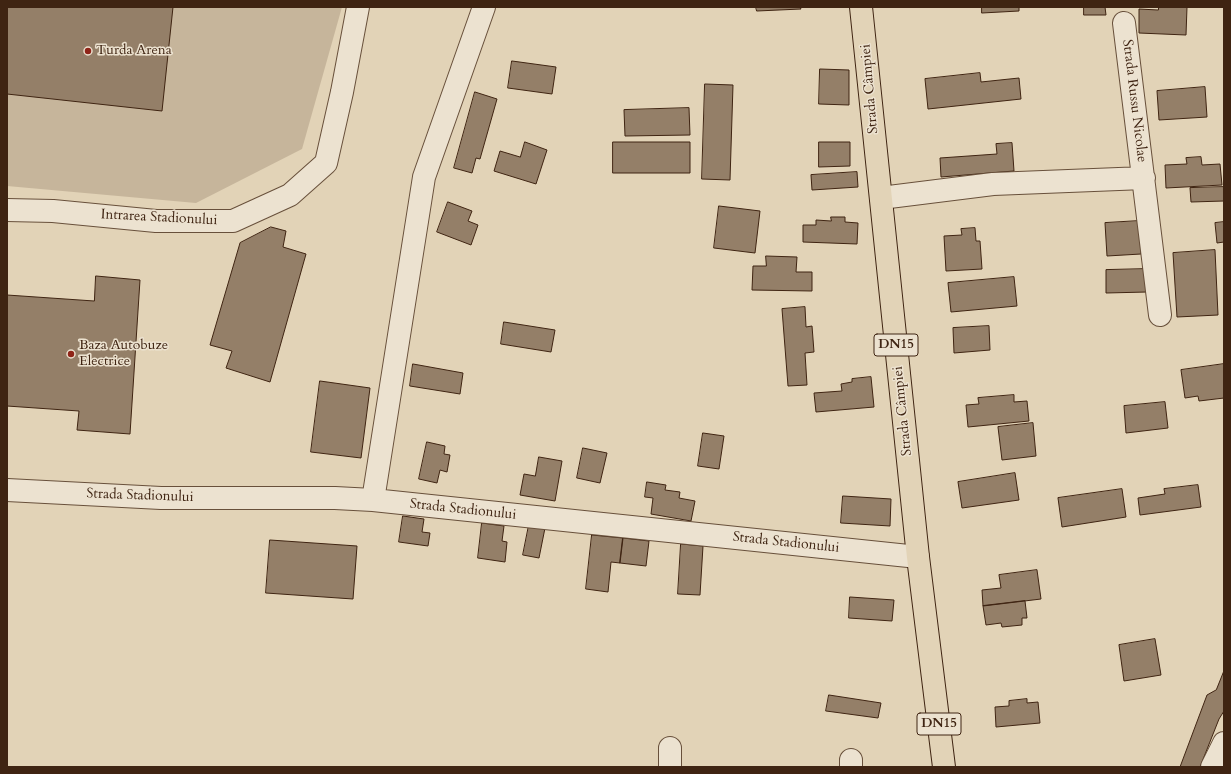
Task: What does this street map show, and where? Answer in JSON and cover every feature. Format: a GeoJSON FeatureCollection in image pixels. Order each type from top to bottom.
{"type":"FeatureCollection","features":[{"type":"Feature","properties":{"kind":"main road","name":"Strada Câmpiei"},"geometry":{"type":"LineString","coordinates":[[861,7],[918,557],[944,767]]}},
{"type":"Feature","properties":{"kind":"street","name":"Intrarea Stadionului"},"geometry":{"type":"LineString","coordinates":[[7,210],[53,211],[156,221],[233,221],[290,195],[326,163],[342,92],[358,7]]}},
{"type":"Feature","properties":{"kind":"street"},"geometry":{"type":"LineString","coordinates":[[372,500],[424,177],[484,7]]}},
{"type":"Feature","properties":{"kind":"street","name":"Strada Russu Nicolae"},"geometry":{"type":"LineString","coordinates":[[1124,23],[1160,315]]}},
{"type":"Feature","properties":{"kind":"street","name":"Strada Russu Nicolae"},"geometry":{"type":"LineString","coordinates":[[881,198],[993,184],[1144,178]]}},
{"type":"Feature","properties":{"kind":"street","name":"Strada Stadionului"},"geometry":{"type":"LineString","coordinates":[[7,490],[161,498],[335,498],[372,500],[918,557]]}},
{"type":"Feature","properties":{"kind":"street"},"geometry":{"type":"LineString","coordinates":[[1212,767],[1224,743]]}},
{"type":"Feature","properties":{"kind":"shaded area"},"geometry":{"type":"Polygon","coordinates":[[[7,7],[342,7],[302,149],[196,203],[7,186],[7,7]]]}},
{"type":"Feature","properties":{"kind":"building","name":"Turda Arena"},"geometry":{"type":"Polygon","coordinates":[[[7,7],[173,7],[162,111],[7,94],[7,7]]]}},
{"type":"Feature","properties":{"kind":"building"},"geometry":{"type":"Polygon","coordinates":[[[756,7],[800,7],[801,9],[757,11],[756,7]]]}},
{"type":"Feature","properties":{"kind":"building"},"geometry":{"type":"Polygon","coordinates":[[[982,7],[1019,7],[1019,11],[982,13],[982,7]]]}},
{"type":"Feature","properties":{"kind":"building"},"geometry":{"type":"Polygon","coordinates":[[[1084,7],[1105,7],[1106,15],[1084,15],[1084,7]]]}},
{"type":"Feature","properties":{"kind":"building"},"geometry":{"type":"Polygon","coordinates":[[[1159,7],[1187,7],[1186,35],[1139,33],[1139,9],[1158,10],[1159,7]]]}},
{"type":"Feature","properties":{"kind":"building"},"geometry":{"type":"Polygon","coordinates":[[[512,61],[556,67],[552,94],[508,88],[512,61]]]}},
{"type":"Feature","properties":{"kind":"building"},"geometry":{"type":"Polygon","coordinates":[[[820,69],[849,70],[849,105],[819,104],[820,69]]]}},
{"type":"Feature","properties":{"kind":"building"},"geometry":{"type":"Polygon","coordinates":[[[980,73],[981,82],[1019,78],[1021,99],[928,109],[925,79],[980,73]]]}},
{"type":"Feature","properties":{"kind":"building"},"geometry":{"type":"Polygon","coordinates":[[[705,84],[733,85],[730,180],[702,179],[705,84]]]}},
{"type":"Feature","properties":{"kind":"building"},"geometry":{"type":"Polygon","coordinates":[[[1205,87],[1207,117],[1159,120],[1157,91],[1205,87]]]}},
{"type":"Feature","properties":{"kind":"building"},"geometry":{"type":"Polygon","coordinates":[[[475,92],[497,99],[480,159],[476,158],[472,173],[454,168],[475,92]]]}},
{"type":"Feature","properties":{"kind":"building"},"geometry":{"type":"Polygon","coordinates":[[[689,108],[690,135],[625,136],[624,110],[689,108]]]}},
{"type":"Feature","properties":{"kind":"building"},"geometry":{"type":"Polygon","coordinates":[[[525,142],[547,150],[536,184],[494,171],[500,151],[520,157],[525,142]]]}},
{"type":"Feature","properties":{"kind":"building"},"geometry":{"type":"Polygon","coordinates":[[[613,142],[690,142],[690,173],[613,173],[613,142]]]}},
{"type":"Feature","properties":{"kind":"building"},"geometry":{"type":"Polygon","coordinates":[[[819,142],[850,142],[850,166],[819,167],[819,142]]]}},
{"type":"Feature","properties":{"kind":"building"},"geometry":{"type":"Polygon","coordinates":[[[1012,143],[1014,171],[941,177],[940,158],[997,154],[996,144],[1012,143]]]}},
{"type":"Feature","properties":{"kind":"building"},"geometry":{"type":"Polygon","coordinates":[[[1201,157],[1202,165],[1220,164],[1222,185],[1166,188],[1165,165],[1187,164],[1186,158],[1201,157]]]}},
{"type":"Feature","properties":{"kind":"building"},"geometry":{"type":"Polygon","coordinates":[[[857,172],[858,187],[812,190],[811,175],[857,172]]]}},
{"type":"Feature","properties":{"kind":"building"},"geometry":{"type":"Polygon","coordinates":[[[1224,187],[1224,201],[1191,202],[1190,188],[1224,187]]]}},
{"type":"Feature","properties":{"kind":"building"},"geometry":{"type":"Polygon","coordinates":[[[448,202],[472,211],[468,221],[478,225],[471,245],[437,232],[448,202]]]}},
{"type":"Feature","properties":{"kind":"building"},"geometry":{"type":"Polygon","coordinates":[[[719,206],[760,211],[755,253],[714,248],[719,206]]]}},
{"type":"Feature","properties":{"kind":"building"},"geometry":{"type":"Polygon","coordinates":[[[831,217],[845,217],[845,222],[858,223],[857,244],[803,242],[803,225],[816,225],[816,220],[831,221],[831,217]]]}},
{"type":"Feature","properties":{"kind":"building"},"geometry":{"type":"Polygon","coordinates":[[[1139,221],[1141,254],[1107,256],[1105,223],[1139,221]]]}},
{"type":"Feature","properties":{"kind":"building"},"geometry":{"type":"Polygon","coordinates":[[[1224,222],[1224,242],[1217,243],[1215,223],[1224,222]]]}},
{"type":"Feature","properties":{"kind":"building"},"geometry":{"type":"Polygon","coordinates":[[[271,227],[286,231],[283,247],[306,254],[270,382],[226,368],[232,351],[210,345],[240,243],[271,227]]]}},
{"type":"Feature","properties":{"kind":"building"},"geometry":{"type":"Polygon","coordinates":[[[975,228],[976,241],[980,241],[982,269],[946,271],[944,236],[962,235],[961,229],[975,228]]]}},
{"type":"Feature","properties":{"kind":"building"},"geometry":{"type":"Polygon","coordinates":[[[1215,250],[1218,315],[1177,317],[1173,253],[1215,250]]]}},
{"type":"Feature","properties":{"kind":"building"},"geometry":{"type":"Polygon","coordinates":[[[766,256],[797,257],[796,272],[812,272],[812,291],[752,290],[753,266],[766,266],[766,256]]]}},
{"type":"Feature","properties":{"kind":"building"},"geometry":{"type":"Polygon","coordinates":[[[1147,269],[1147,292],[1106,293],[1106,270],[1147,269]]]}},
{"type":"Feature","properties":{"kind":"building","name":"Baza Autobuze Electrice"},"geometry":{"type":"Polygon","coordinates":[[[96,276],[140,280],[130,434],[77,430],[79,411],[7,406],[7,295],[94,301],[96,276]]]}},
{"type":"Feature","properties":{"kind":"building"},"geometry":{"type":"Polygon","coordinates":[[[1014,277],[1017,306],[951,312],[948,283],[1014,277]]]}},
{"type":"Feature","properties":{"kind":"building"},"geometry":{"type":"Polygon","coordinates":[[[805,307],[806,327],[812,326],[814,352],[805,353],[807,385],[788,386],[782,309],[805,307]]]}},
{"type":"Feature","properties":{"kind":"building"},"geometry":{"type":"Polygon","coordinates":[[[504,322],[555,330],[551,352],[501,344],[504,322]]]}},
{"type":"Feature","properties":{"kind":"building"},"geometry":{"type":"Polygon","coordinates":[[[989,326],[990,350],[954,353],[953,328],[989,326]]]}},
{"type":"Feature","properties":{"kind":"building"},"geometry":{"type":"Polygon","coordinates":[[[413,364],[463,373],[460,394],[410,386],[413,364]]]}},
{"type":"Feature","properties":{"kind":"building"},"geometry":{"type":"Polygon","coordinates":[[[1224,364],[1224,398],[1199,401],[1198,396],[1185,398],[1181,370],[1224,364]]]}},
{"type":"Feature","properties":{"kind":"building"},"geometry":{"type":"Polygon","coordinates":[[[871,377],[874,407],[816,412],[814,393],[842,391],[841,384],[852,382],[852,379],[871,377]]]}},
{"type":"Feature","properties":{"kind":"building"},"geometry":{"type":"Polygon","coordinates":[[[320,381],[370,388],[361,458],[311,452],[320,381]]]}},
{"type":"Feature","properties":{"kind":"building"},"geometry":{"type":"Polygon","coordinates":[[[1014,395],[1014,402],[1027,401],[1029,421],[968,427],[966,405],[979,404],[978,398],[1014,395]]]}},
{"type":"Feature","properties":{"kind":"building"},"geometry":{"type":"Polygon","coordinates":[[[1165,402],[1168,428],[1126,433],[1124,406],[1165,402]]]}},
{"type":"Feature","properties":{"kind":"building"},"geometry":{"type":"Polygon","coordinates":[[[1033,423],[1036,456],[1002,460],[998,427],[1033,423]]]}},
{"type":"Feature","properties":{"kind":"building"},"geometry":{"type":"Polygon","coordinates":[[[703,433],[724,436],[719,469],[698,466],[703,433]]]}},
{"type":"Feature","properties":{"kind":"building"},"geometry":{"type":"Polygon","coordinates":[[[427,442],[445,446],[444,454],[450,455],[447,472],[440,470],[437,483],[419,479],[427,442]]]}},
{"type":"Feature","properties":{"kind":"building"},"geometry":{"type":"Polygon","coordinates":[[[583,448],[607,453],[600,483],[577,478],[583,448]]]}},
{"type":"Feature","properties":{"kind":"building"},"geometry":{"type":"Polygon","coordinates":[[[539,457],[562,461],[555,501],[520,495],[524,474],[535,476],[539,457]]]}},
{"type":"Feature","properties":{"kind":"building"},"geometry":{"type":"Polygon","coordinates":[[[1015,473],[1019,500],[962,508],[958,482],[1015,473]]]}},
{"type":"Feature","properties":{"kind":"building"},"geometry":{"type":"Polygon","coordinates":[[[647,482],[666,485],[665,490],[680,492],[679,498],[695,501],[691,521],[651,514],[653,498],[645,497],[647,482]]]}},
{"type":"Feature","properties":{"kind":"building"},"geometry":{"type":"Polygon","coordinates":[[[1198,485],[1201,507],[1140,515],[1138,498],[1165,494],[1164,489],[1198,485]]]}},
{"type":"Feature","properties":{"kind":"building"},"geometry":{"type":"Polygon","coordinates":[[[1122,489],[1126,517],[1062,527],[1058,498],[1122,489]]]}},
{"type":"Feature","properties":{"kind":"building"},"geometry":{"type":"Polygon","coordinates":[[[843,496],[891,499],[890,526],[841,523],[843,496]]]}},
{"type":"Feature","properties":{"kind":"building"},"geometry":{"type":"Polygon","coordinates":[[[403,516],[424,519],[422,532],[430,533],[428,546],[399,542],[403,516]]]}},
{"type":"Feature","properties":{"kind":"building"},"geometry":{"type":"Polygon","coordinates":[[[482,523],[504,526],[502,541],[507,542],[505,562],[478,558],[482,523]]]}},
{"type":"Feature","properties":{"kind":"building"},"geometry":{"type":"Polygon","coordinates":[[[529,525],[545,528],[539,558],[523,555],[529,525]]]}},
{"type":"Feature","properties":{"kind":"building"},"geometry":{"type":"Polygon","coordinates":[[[592,535],[623,538],[620,563],[611,562],[608,592],[586,589],[592,535]]]}},
{"type":"Feature","properties":{"kind":"building"},"geometry":{"type":"Polygon","coordinates":[[[623,538],[649,541],[646,566],[620,563],[623,538]]]}},
{"type":"Feature","properties":{"kind":"building"},"geometry":{"type":"Polygon","coordinates":[[[270,540],[357,546],[353,599],[266,593],[270,540]]]}},
{"type":"Feature","properties":{"kind":"building"},"geometry":{"type":"Polygon","coordinates":[[[681,544],[703,546],[700,595],[678,594],[681,544]]]}},
{"type":"Feature","properties":{"kind":"building"},"geometry":{"type":"Polygon","coordinates":[[[1037,570],[1041,599],[983,606],[982,590],[1001,588],[999,575],[1037,570]]]}},
{"type":"Feature","properties":{"kind":"building"},"geometry":{"type":"Polygon","coordinates":[[[850,597],[894,600],[892,621],[849,618],[850,597]]]}},
{"type":"Feature","properties":{"kind":"building"},"geometry":{"type":"Polygon","coordinates":[[[1025,601],[1027,618],[1022,618],[1022,625],[1002,627],[1001,623],[986,625],[983,606],[1025,601]]]}},
{"type":"Feature","properties":{"kind":"building"},"geometry":{"type":"Polygon","coordinates":[[[1155,639],[1161,675],[1124,681],[1119,645],[1155,639]]]}},
{"type":"Feature","properties":{"kind":"building"},"geometry":{"type":"Polygon","coordinates":[[[1224,671],[1224,711],[1219,719],[1200,767],[1180,767],[1207,695],[1216,690],[1224,671]]]}},
{"type":"Feature","properties":{"kind":"building"},"geometry":{"type":"Polygon","coordinates":[[[829,695],[881,703],[878,718],[826,711],[829,695]]]}},
{"type":"Feature","properties":{"kind":"building"},"geometry":{"type":"Polygon","coordinates":[[[1027,699],[1027,703],[1038,702],[1040,723],[996,727],[995,707],[1009,706],[1009,701],[1027,699]]]}},
{"type":"Feature","properties":{"kind":"place","name":"Turda Arena"},"geometry":{"type":"Point","coordinates":[88,51]}},
{"type":"Feature","properties":{"kind":"place","name":"Baza Autobuze Electrice"},"geometry":{"type":"Point","coordinates":[71,354]}}]}
